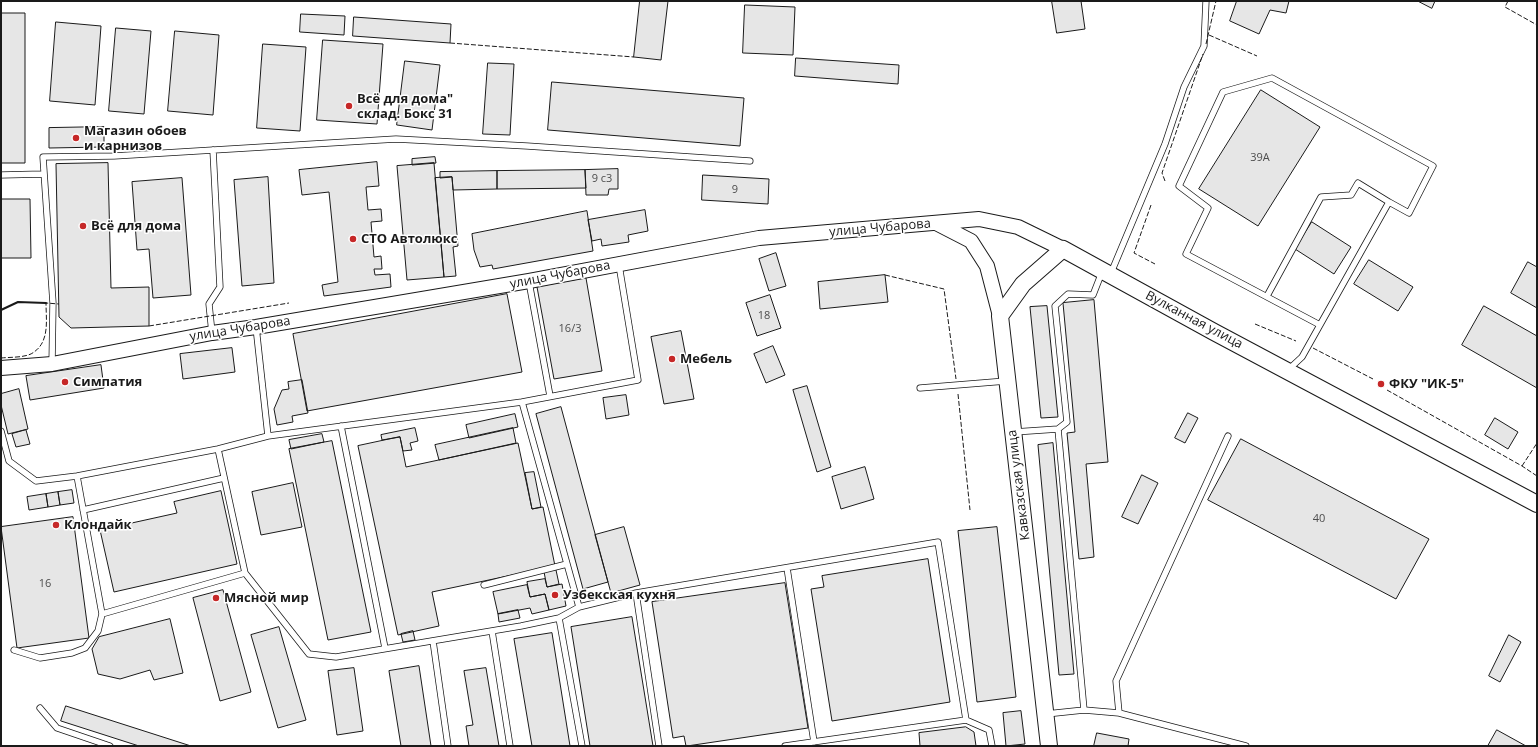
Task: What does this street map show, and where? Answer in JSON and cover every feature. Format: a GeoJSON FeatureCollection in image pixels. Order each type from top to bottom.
{"type":"FeatureCollection","features":[{"type":"Feature","properties":{"kind":"main road","name":"улица Чубарова"},"geometry":{"type":"LineString","coordinates":[[1063,249],[1106,273]]}},
{"type":"Feature","properties":{"kind":"main road"},"geometry":{"type":"LineString","coordinates":[[1000,316],[1023,284],[1063,249]]}},
{"type":"Feature","properties":{"kind":"main road","name":"Вулканная улица"},"geometry":{"type":"LineString","coordinates":[[1106,273],[1537,504]]}},
{"type":"Feature","properties":{"kind":"main road","name":"Кавказская улица"},"geometry":{"type":"LineString","coordinates":[[1000,316],[1012,432],[1049,746]]}},
{"type":"Feature","properties":{"kind":"street","name":"улица Чубарова"},"geometry":{"type":"LineString","coordinates":[[1,368],[52,364],[212,333],[256,327],[529,281],[759,238],[979,219],[1018,227],[1063,249]]}},
{"type":"Feature","properties":{"kind":"street"},"geometry":{"type":"LineString","coordinates":[[936,223],[971,241],[987,266],[1000,316]]}},
{"type":"Feature","properties":{"kind":"lane"},"geometry":{"type":"LineString","coordinates":[[1012,432],[1058,429],[1067,422],[1055,306],[1068,294],[1093,295],[1129,231],[1165,144],[1184,87],[1204,46],[1206,1]]}},
{"type":"Feature","properties":{"kind":"lane"},"geometry":{"type":"LineString","coordinates":[[1267,296],[1321,197],[1351,195],[1358,183],[1409,213],[1433,166],[1272,78],[1223,92],[1179,186],[1208,208],[1186,254],[1320,325]]}},
{"type":"Feature","properties":{"kind":"lane"},"geometry":{"type":"LineString","coordinates":[[52,364],[53,303],[43,157],[114,156],[396,139],[750,161]]}},
{"type":"Feature","properties":{"kind":"lane"},"geometry":{"type":"LineString","coordinates":[[212,333],[210,304],[220,287],[213,150]]}},
{"type":"Feature","properties":{"kind":"lane"},"geometry":{"type":"LineString","coordinates":[[1,174],[43,174]]}},
{"type":"Feature","properties":{"kind":"lane"},"geometry":{"type":"LineString","coordinates":[[1288,370],[1302,357],[1389,202]]}},
{"type":"Feature","properties":{"kind":"lane"},"geometry":{"type":"LineString","coordinates":[[1,431],[9,461],[36,480],[78,476],[218,449],[268,436],[522,402],[638,380],[619,264]]}},
{"type":"Feature","properties":{"kind":"lane"},"geometry":{"type":"LineString","coordinates":[[529,281],[550,396]]}},
{"type":"Feature","properties":{"kind":"lane"},"geometry":{"type":"LineString","coordinates":[[256,327],[268,436]]}},
{"type":"Feature","properties":{"kind":"lane"},"geometry":{"type":"LineString","coordinates":[[920,388],[1007,381]]}},
{"type":"Feature","properties":{"kind":"lane"},"geometry":{"type":"LineString","coordinates":[[522,402],[579,607]]}},
{"type":"Feature","properties":{"kind":"lane"},"geometry":{"type":"LineString","coordinates":[[341,426],[385,648]]}},
{"type":"Feature","properties":{"kind":"lane"},"geometry":{"type":"LineString","coordinates":[[1058,429],[1084,710]]}},
{"type":"Feature","properties":{"kind":"lane"},"geometry":{"type":"LineString","coordinates":[[1119,713],[1116,681],[1228,436]]}},
{"type":"Feature","properties":{"kind":"lane"},"geometry":{"type":"LineString","coordinates":[[218,449],[245,573],[309,654],[336,657],[521,626],[559,618],[579,607],[636,593],[938,542],[966,720]]}},
{"type":"Feature","properties":{"kind":"lane"},"geometry":{"type":"LineString","coordinates":[[14,650],[40,658],[72,653],[85,648],[98,631],[102,614],[78,476]]}},
{"type":"Feature","properties":{"kind":"lane"},"geometry":{"type":"LineString","coordinates":[[83,510],[224,478]]}},
{"type":"Feature","properties":{"kind":"lane"},"geometry":{"type":"LineString","coordinates":[[484,585],[567,564]]}},
{"type":"Feature","properties":{"kind":"lane"},"geometry":{"type":"LineString","coordinates":[[788,568],[814,742]]}},
{"type":"Feature","properties":{"kind":"lane"},"geometry":{"type":"LineString","coordinates":[[102,614],[245,573]]}},
{"type":"Feature","properties":{"kind":"lane"},"geometry":{"type":"LineString","coordinates":[[636,593],[659,746]]}},
{"type":"Feature","properties":{"kind":"lane"},"geometry":{"type":"LineString","coordinates":[[559,618],[582,746]]}},
{"type":"Feature","properties":{"kind":"lane"},"geometry":{"type":"LineString","coordinates":[[492,631],[510,746]]}},
{"type":"Feature","properties":{"kind":"lane"},"geometry":{"type":"LineString","coordinates":[[433,641],[448,746]]}},
{"type":"Feature","properties":{"kind":"lane"},"geometry":{"type":"LineString","coordinates":[[40,708],[57,728],[110,746]]}},
{"type":"Feature","properties":{"kind":"lane"},"geometry":{"type":"LineString","coordinates":[[1046,714],[1084,710],[1119,713],[1246,746]]}},
{"type":"Feature","properties":{"kind":"lane"},"geometry":{"type":"LineString","coordinates":[[785,746],[966,720],[989,730],[992,746]]}},
{"type":"Feature","properties":{"kind":"building"},"geometry":{"type":"Polygon","coordinates":[[[640,1],[668,1],[661,60],[634,57],[640,1]]]}},
{"type":"Feature","properties":{"kind":"building"},"geometry":{"type":"Polygon","coordinates":[[[1052,1],[1081,1],[1085,29],[1057,33],[1052,1]]]}},
{"type":"Feature","properties":{"kind":"building"},"geometry":{"type":"Polygon","coordinates":[[[1237,1],[1289,1],[1286,13],[1270,10],[1259,34],[1230,21],[1237,1]]]}},
{"type":"Feature","properties":{"kind":"building"},"geometry":{"type":"Polygon","coordinates":[[[1418,1],[1435,1],[1432,8],[1418,1]]]}},
{"type":"Feature","properties":{"kind":"building"},"geometry":{"type":"Polygon","coordinates":[[[745,5],[795,7],[793,55],[743,53],[745,5]]]}},
{"type":"Feature","properties":{"kind":"building"},"geometry":{"type":"Polygon","coordinates":[[[1,13],[25,13],[25,163],[1,163],[1,13]]]}},
{"type":"Feature","properties":{"kind":"building"},"geometry":{"type":"Polygon","coordinates":[[[301,14],[345,16],[344,35],[300,32],[301,14]]]}},
{"type":"Feature","properties":{"kind":"building"},"geometry":{"type":"Polygon","coordinates":[[[354,17],[451,24],[450,43],[353,36],[354,17]]]}},
{"type":"Feature","properties":{"kind":"building"},"geometry":{"type":"Polygon","coordinates":[[[56,22],[101,26],[95,105],[50,101],[56,22]]]}},
{"type":"Feature","properties":{"kind":"building"},"geometry":{"type":"Polygon","coordinates":[[[116,28],[151,31],[144,114],[109,111],[116,28]]]}},
{"type":"Feature","properties":{"kind":"building"},"geometry":{"type":"Polygon","coordinates":[[[175,31],[219,35],[213,115],[168,111],[175,31]]]}},
{"type":"Feature","properties":{"kind":"building"},"geometry":{"type":"Polygon","coordinates":[[[323,40],[383,44],[377,124],[317,120],[323,40]]]}},
{"type":"Feature","properties":{"kind":"building"},"geometry":{"type":"Polygon","coordinates":[[[263,44],[306,47],[300,131],[257,128],[263,44]]]}},
{"type":"Feature","properties":{"kind":"building"},"geometry":{"type":"Polygon","coordinates":[[[796,58],[899,65],[898,84],[795,76],[796,58]]]}},
{"type":"Feature","properties":{"kind":"building"},"geometry":{"type":"Polygon","coordinates":[[[405,61],[440,65],[432,130],[397,125],[405,61]]]}},
{"type":"Feature","properties":{"kind":"building"},"geometry":{"type":"Polygon","coordinates":[[[488,63],[514,64],[510,135],[483,134],[488,63]]]}},
{"type":"Feature","properties":{"kind":"building"},"geometry":{"type":"Polygon","coordinates":[[[552,82],[744,98],[740,146],[548,130],[552,82]]]}},
{"type":"Feature","properties":{"kind":"building"},"geometry":{"type":"Polygon","coordinates":[[[1261,90],[1320,127],[1258,226],[1199,189],[1261,90]]]}},
{"type":"Feature","properties":{"kind":"building","name":"Магазин обоев и карнизов"},"geometry":{"type":"Polygon","coordinates":[[[104,127],[104,147],[49,148],[49,128],[104,127]]]}},
{"type":"Feature","properties":{"kind":"building"},"geometry":{"type":"Polygon","coordinates":[[[435,157],[436,163],[412,165],[412,159],[435,157]]]}},
{"type":"Feature","properties":{"kind":"building","name":"СТО Автолюкс"},"geometry":{"type":"Polygon","coordinates":[[[377,162],[379,186],[366,187],[368,210],[381,209],[382,221],[371,222],[374,257],[381,256],[382,269],[374,269],[375,275],[390,274],[391,287],[324,296],[322,285],[338,282],[329,192],[302,195],[299,170],[377,162]]]}},
{"type":"Feature","properties":{"kind":"building","name":"Всё для дома"},"geometry":{"type":"Polygon","coordinates":[[[108,163],[111,288],[149,287],[149,326],[71,328],[59,317],[56,164],[108,163]]]}},
{"type":"Feature","properties":{"kind":"building"},"geometry":{"type":"Polygon","coordinates":[[[434,163],[444,277],[407,280],[397,166],[434,163]]]}},
{"type":"Feature","properties":{"kind":"building"},"geometry":{"type":"Polygon","coordinates":[[[618,169],[618,189],[609,189],[608,195],[586,195],[585,170],[618,169]]]}},
{"type":"Feature","properties":{"kind":"building"},"geometry":{"type":"Polygon","coordinates":[[[585,170],[586,188],[497,189],[497,171],[585,170]]]}},
{"type":"Feature","properties":{"kind":"building"},"geometry":{"type":"Polygon","coordinates":[[[497,171],[497,189],[453,190],[452,177],[440,178],[440,172],[497,171]]]}},
{"type":"Feature","properties":{"kind":"building"},"geometry":{"type":"Polygon","coordinates":[[[703,175],[769,179],[768,204],[702,200],[703,175]]]}},
{"type":"Feature","properties":{"kind":"building"},"geometry":{"type":"Polygon","coordinates":[[[268,177],[274,283],[242,286],[234,180],[268,177]]]}},
{"type":"Feature","properties":{"kind":"building"},"geometry":{"type":"Polygon","coordinates":[[[452,177],[458,246],[453,247],[456,276],[444,277],[435,178],[452,177]]]}},
{"type":"Feature","properties":{"kind":"building"},"geometry":{"type":"Polygon","coordinates":[[[182,178],[191,295],[153,298],[149,249],[137,250],[132,182],[182,178]]]}},
{"type":"Feature","properties":{"kind":"building"},"geometry":{"type":"Polygon","coordinates":[[[1,199],[30,199],[31,258],[1,258],[1,199]]]}},
{"type":"Feature","properties":{"kind":"building"},"geometry":{"type":"Polygon","coordinates":[[[645,210],[648,231],[628,235],[629,242],[602,246],[601,239],[592,241],[588,220],[645,210]]]}},
{"type":"Feature","properties":{"kind":"building"},"geometry":{"type":"Polygon","coordinates":[[[587,211],[593,251],[493,269],[492,265],[480,267],[474,250],[472,234],[587,211]]]}},
{"type":"Feature","properties":{"kind":"building"},"geometry":{"type":"Polygon","coordinates":[[[1312,222],[1351,247],[1334,274],[1295,249],[1312,222]]]}},
{"type":"Feature","properties":{"kind":"building"},"geometry":{"type":"Polygon","coordinates":[[[776,253],[786,286],[769,291],[759,259],[776,253]]]}},
{"type":"Feature","properties":{"kind":"building"},"geometry":{"type":"Polygon","coordinates":[[[1369,260],[1413,287],[1398,311],[1354,284],[1369,260]]]}},
{"type":"Feature","properties":{"kind":"building"},"geometry":{"type":"Polygon","coordinates":[[[1528,262],[1537,267],[1537,308],[1511,293],[1528,262]]]}},
{"type":"Feature","properties":{"kind":"building"},"geometry":{"type":"Polygon","coordinates":[[[885,275],[888,302],[820,309],[818,282],[885,275]]]}},
{"type":"Feature","properties":{"kind":"building"},"geometry":{"type":"Polygon","coordinates":[[[586,278],[602,371],[554,379],[537,287],[586,278]]]}},
{"type":"Feature","properties":{"kind":"building"},"geometry":{"type":"Polygon","coordinates":[[[507,294],[522,372],[307,411],[293,334],[507,294]]]}},
{"type":"Feature","properties":{"kind":"building"},"geometry":{"type":"Polygon","coordinates":[[[770,295],[781,328],[757,336],[746,303],[770,295]]]}},
{"type":"Feature","properties":{"kind":"building"},"geometry":{"type":"Polygon","coordinates":[[[1094,300],[1108,462],[1086,464],[1094,557],[1079,559],[1067,433],[1075,432],[1063,303],[1094,300]]]}},
{"type":"Feature","properties":{"kind":"building"},"geometry":{"type":"Polygon","coordinates":[[[1047,306],[1058,417],[1041,418],[1030,307],[1047,306]]]}},
{"type":"Feature","properties":{"kind":"building"},"geometry":{"type":"Polygon","coordinates":[[[1484,306],[1537,336],[1537,388],[1462,345],[1484,306]]]}},
{"type":"Feature","properties":{"kind":"building"},"geometry":{"type":"Polygon","coordinates":[[[681,331],[694,399],[664,404],[651,337],[681,331]]]}},
{"type":"Feature","properties":{"kind":"building"},"geometry":{"type":"Polygon","coordinates":[[[773,346],[785,375],[766,383],[754,354],[773,346]]]}},
{"type":"Feature","properties":{"kind":"building"},"geometry":{"type":"Polygon","coordinates":[[[232,348],[235,372],[183,379],[180,354],[232,348]]]}},
{"type":"Feature","properties":{"kind":"building","name":"Симпатия"},"geometry":{"type":"Polygon","coordinates":[[[101,365],[104,388],[30,400],[26,376],[101,365]]]}},
{"type":"Feature","properties":{"kind":"building"},"geometry":{"type":"Polygon","coordinates":[[[302,380],[308,413],[292,416],[293,422],[277,425],[274,409],[282,390],[289,389],[288,382],[302,380]]]}},
{"type":"Feature","properties":{"kind":"building"},"geometry":{"type":"Polygon","coordinates":[[[807,386],[831,467],[817,472],[793,390],[807,386]]]}},
{"type":"Feature","properties":{"kind":"building"},"geometry":{"type":"Polygon","coordinates":[[[19,389],[28,429],[8,434],[1,405],[1,394],[19,389]]]}},
{"type":"Feature","properties":{"kind":"building"},"geometry":{"type":"Polygon","coordinates":[[[626,395],[629,415],[606,419],[603,398],[626,395]]]}},
{"type":"Feature","properties":{"kind":"building"},"geometry":{"type":"Polygon","coordinates":[[[561,407],[608,582],[583,589],[536,414],[561,407]]]}},
{"type":"Feature","properties":{"kind":"building"},"geometry":{"type":"Polygon","coordinates":[[[1188,413],[1198,418],[1185,443],[1175,438],[1188,413]]]}},
{"type":"Feature","properties":{"kind":"building"},"geometry":{"type":"Polygon","coordinates":[[[515,414],[518,427],[469,438],[466,425],[515,414]]]}},
{"type":"Feature","properties":{"kind":"building"},"geometry":{"type":"Polygon","coordinates":[[[1495,418],[1518,432],[1508,449],[1485,435],[1495,418]]]}},
{"type":"Feature","properties":{"kind":"building"},"geometry":{"type":"Polygon","coordinates":[[[415,428],[418,441],[410,443],[412,450],[403,451],[400,437],[382,440],[381,435],[415,428]]]}},
{"type":"Feature","properties":{"kind":"building"},"geometry":{"type":"Polygon","coordinates":[[[513,428],[516,443],[439,460],[435,445],[513,428]]]}},
{"type":"Feature","properties":{"kind":"building"},"geometry":{"type":"Polygon","coordinates":[[[26,430],[30,444],[16,447],[12,434],[26,430]]]}},
{"type":"Feature","properties":{"kind":"building"},"geometry":{"type":"Polygon","coordinates":[[[322,434],[324,442],[291,449],[289,440],[322,434]]]}},
{"type":"Feature","properties":{"kind":"building"},"geometry":{"type":"Polygon","coordinates":[[[400,437],[406,467],[518,443],[532,509],[543,507],[555,566],[432,592],[439,626],[398,635],[358,446],[400,437]]]}},
{"type":"Feature","properties":{"kind":"building"},"geometry":{"type":"Polygon","coordinates":[[[1241,439],[1429,539],[1396,599],[1208,500],[1241,439]]]}},
{"type":"Feature","properties":{"kind":"building"},"geometry":{"type":"Polygon","coordinates":[[[332,441],[371,632],[328,640],[289,449],[332,441]]]}},
{"type":"Feature","properties":{"kind":"building"},"geometry":{"type":"Polygon","coordinates":[[[1053,443],[1074,674],[1059,675],[1038,445],[1053,443]]]}},
{"type":"Feature","properties":{"kind":"building"},"geometry":{"type":"Polygon","coordinates":[[[865,467],[874,499],[841,509],[832,477],[865,467]]]}},
{"type":"Feature","properties":{"kind":"building"},"geometry":{"type":"Polygon","coordinates":[[[534,472],[541,507],[532,509],[525,473],[534,472]]]}},
{"type":"Feature","properties":{"kind":"building"},"geometry":{"type":"Polygon","coordinates":[[[1142,475],[1158,483],[1138,524],[1122,517],[1142,475]]]}},
{"type":"Feature","properties":{"kind":"building"},"geometry":{"type":"Polygon","coordinates":[[[293,483],[302,527],[261,535],[252,492],[293,483]]]}},
{"type":"Feature","properties":{"kind":"building"},"geometry":{"type":"Polygon","coordinates":[[[72,490],[74,503],[60,505],[58,492],[72,490]]]}},
{"type":"Feature","properties":{"kind":"building"},"geometry":{"type":"Polygon","coordinates":[[[221,491],[237,564],[114,592],[100,530],[177,513],[174,502],[221,491]]]}},
{"type":"Feature","properties":{"kind":"building"},"geometry":{"type":"Polygon","coordinates":[[[58,492],[60,505],[48,507],[46,494],[58,492]]]}},
{"type":"Feature","properties":{"kind":"building"},"geometry":{"type":"Polygon","coordinates":[[[46,494],[48,507],[29,510],[27,497],[46,494]]]}},
{"type":"Feature","properties":{"kind":"building"},"geometry":{"type":"Polygon","coordinates":[[[73,517],[89,638],[17,648],[1,527],[73,517]]]}},
{"type":"Feature","properties":{"kind":"building"},"geometry":{"type":"Polygon","coordinates":[[[624,527],[640,585],[611,593],[595,535],[624,527]]]}},
{"type":"Feature","properties":{"kind":"building"},"geometry":{"type":"Polygon","coordinates":[[[997,527],[1016,697],[977,702],[958,531],[997,527]]]}},
{"type":"Feature","properties":{"kind":"building"},"geometry":{"type":"Polygon","coordinates":[[[928,559],[950,702],[832,721],[811,589],[824,587],[822,576],[928,559]]]}},
{"type":"Feature","properties":{"kind":"building"},"geometry":{"type":"Polygon","coordinates":[[[556,570],[559,584],[547,587],[544,572],[556,570]]]}},
{"type":"Feature","properties":{"kind":"building","name":"Узбекская кухня"},"geometry":{"type":"Polygon","coordinates":[[[545,579],[547,587],[562,584],[566,606],[549,610],[545,594],[530,597],[527,582],[545,579]]]}},
{"type":"Feature","properties":{"kind":"building"},"geometry":{"type":"Polygon","coordinates":[[[785,583],[808,728],[687,746],[684,736],[673,738],[652,602],[785,583]]]}},
{"type":"Feature","properties":{"kind":"building"},"geometry":{"type":"Polygon","coordinates":[[[527,585],[530,597],[545,594],[549,610],[532,614],[530,608],[498,614],[493,592],[527,585]]]}},
{"type":"Feature","properties":{"kind":"building"},"geometry":{"type":"Polygon","coordinates":[[[223,590],[251,692],[220,701],[193,598],[223,590]]]}},
{"type":"Feature","properties":{"kind":"building"},"geometry":{"type":"Polygon","coordinates":[[[518,610],[520,618],[499,622],[498,614],[518,610]]]}},
{"type":"Feature","properties":{"kind":"building"},"geometry":{"type":"Polygon","coordinates":[[[632,617],[653,746],[590,746],[571,627],[632,617]]]}},
{"type":"Feature","properties":{"kind":"building"},"geometry":{"type":"Polygon","coordinates":[[[170,619],[183,673],[154,680],[150,670],[120,679],[98,674],[92,649],[99,637],[170,619]]]}},
{"type":"Feature","properties":{"kind":"building"},"geometry":{"type":"Polygon","coordinates":[[[279,627],[306,720],[278,728],[251,635],[279,627]]]}},
{"type":"Feature","properties":{"kind":"building"},"geometry":{"type":"Polygon","coordinates":[[[413,631],[415,640],[403,642],[401,634],[413,631]]]}},
{"type":"Feature","properties":{"kind":"building"},"geometry":{"type":"Polygon","coordinates":[[[552,633],[570,746],[532,746],[514,639],[552,633]]]}},
{"type":"Feature","properties":{"kind":"building"},"geometry":{"type":"Polygon","coordinates":[[[1509,635],[1521,642],[1500,682],[1489,676],[1509,635]]]}},
{"type":"Feature","properties":{"kind":"building"},"geometry":{"type":"Polygon","coordinates":[[[419,666],[431,746],[401,746],[389,671],[419,666]]]}},
{"type":"Feature","properties":{"kind":"building"},"geometry":{"type":"Polygon","coordinates":[[[354,668],[363,731],[337,735],[328,671],[354,668]]]}},
{"type":"Feature","properties":{"kind":"building"},"geometry":{"type":"Polygon","coordinates":[[[486,668],[499,746],[469,746],[466,726],[473,725],[464,671],[486,668]]]}},
{"type":"Feature","properties":{"kind":"building"},"geometry":{"type":"Polygon","coordinates":[[[66,706],[191,746],[139,746],[61,721],[66,706]]]}},
{"type":"Feature","properties":{"kind":"building"},"geometry":{"type":"Polygon","coordinates":[[[1021,711],[1025,744],[1006,746],[1003,713],[1021,711]]]}},
{"type":"Feature","properties":{"kind":"building"},"geometry":{"type":"Polygon","coordinates":[[[966,727],[974,732],[976,746],[920,746],[919,733],[966,727]]]}},
{"type":"Feature","properties":{"kind":"building"},"geometry":{"type":"Polygon","coordinates":[[[1497,730],[1526,746],[1488,746],[1497,730]]]}},
{"type":"Feature","properties":{"kind":"building"},"geometry":{"type":"Polygon","coordinates":[[[1097,733],[1129,739],[1128,746],[1094,746],[1097,733]]]}},
{"type":"Feature","properties":{"kind":"fence"},"geometry":{"type":"LineString","coordinates":[[1206,44],[1216,1]]}},
{"type":"Feature","properties":{"kind":"fence"},"geometry":{"type":"LineString","coordinates":[[1508,1],[1505,7],[1537,25]]}},
{"type":"Feature","properties":{"kind":"fence"},"geometry":{"type":"LineString","coordinates":[[1209,35],[1257,56]]}},
{"type":"Feature","properties":{"kind":"fence"},"geometry":{"type":"LineString","coordinates":[[450,43],[634,57]]}},
{"type":"Feature","properties":{"kind":"fence"},"geometry":{"type":"LineString","coordinates":[[1165,181],[1162,173],[1203,54]]}},
{"type":"Feature","properties":{"kind":"fence"},"geometry":{"type":"LineString","coordinates":[[1151,205],[1134,253],[1155,264]]}},
{"type":"Feature","properties":{"kind":"fence"},"geometry":{"type":"LineString","coordinates":[[885,275],[944,289],[956,379]]}},
{"type":"Feature","properties":{"kind":"fence"},"geometry":{"type":"LineString","coordinates":[[1,358],[18,357],[34,352],[43,342],[45,336],[46,303],[59,304]]}},
{"type":"Feature","properties":{"kind":"fence"},"geometry":{"type":"LineString","coordinates":[[149,326],[289,303]]}},
{"type":"Feature","properties":{"kind":"fence"},"geometry":{"type":"LineString","coordinates":[[1255,324],[1296,341]]}},
{"type":"Feature","properties":{"kind":"fence"},"geometry":{"type":"LineString","coordinates":[[1313,348],[1373,379]]}},
{"type":"Feature","properties":{"kind":"fence"},"geometry":{"type":"LineString","coordinates":[[1387,390],[1522,466],[1537,476]]}},
{"type":"Feature","properties":{"kind":"fence"},"geometry":{"type":"LineString","coordinates":[[958,394],[970,510]]}},
{"type":"Feature","properties":{"kind":"fence"},"geometry":{"type":"LineString","coordinates":[[1522,466],[1537,443]]}},
{"type":"Feature","properties":{"kind":"wall"},"geometry":{"type":"LineString","coordinates":[[1,310],[18,302],[46,303]]}},
{"type":"Feature","properties":{"kind":"place","name":"Всё для дома\" склад. Бокс 31"},"geometry":{"type":"Point","coordinates":[349,106]}},
{"type":"Feature","properties":{"kind":"place","name":"Магазин обоев и карнизов"},"geometry":{"type":"Point","coordinates":[76,138]}},
{"type":"Feature","properties":{"kind":"place","name":"Всё для дома"},"geometry":{"type":"Point","coordinates":[83,226]}},
{"type":"Feature","properties":{"kind":"place","name":"СТО Автолюкс"},"geometry":{"type":"Point","coordinates":[353,239]}},
{"type":"Feature","properties":{"kind":"place","name":"Мебель"},"geometry":{"type":"Point","coordinates":[672,359]}},
{"type":"Feature","properties":{"kind":"place","name":"Симпатия"},"geometry":{"type":"Point","coordinates":[65,382]}},
{"type":"Feature","properties":{"kind":"place","name":"ФКУ \"ИК-5\""},"geometry":{"type":"Point","coordinates":[1381,384]}},
{"type":"Feature","properties":{"kind":"place","name":"Клондайк"},"geometry":{"type":"Point","coordinates":[56,525]}},
{"type":"Feature","properties":{"kind":"place","name":"Узбекская кухня"},"geometry":{"type":"Point","coordinates":[555,595]}},
{"type":"Feature","properties":{"kind":"place","name":"Мясной мир"},"geometry":{"type":"Point","coordinates":[216,598]}}]}
